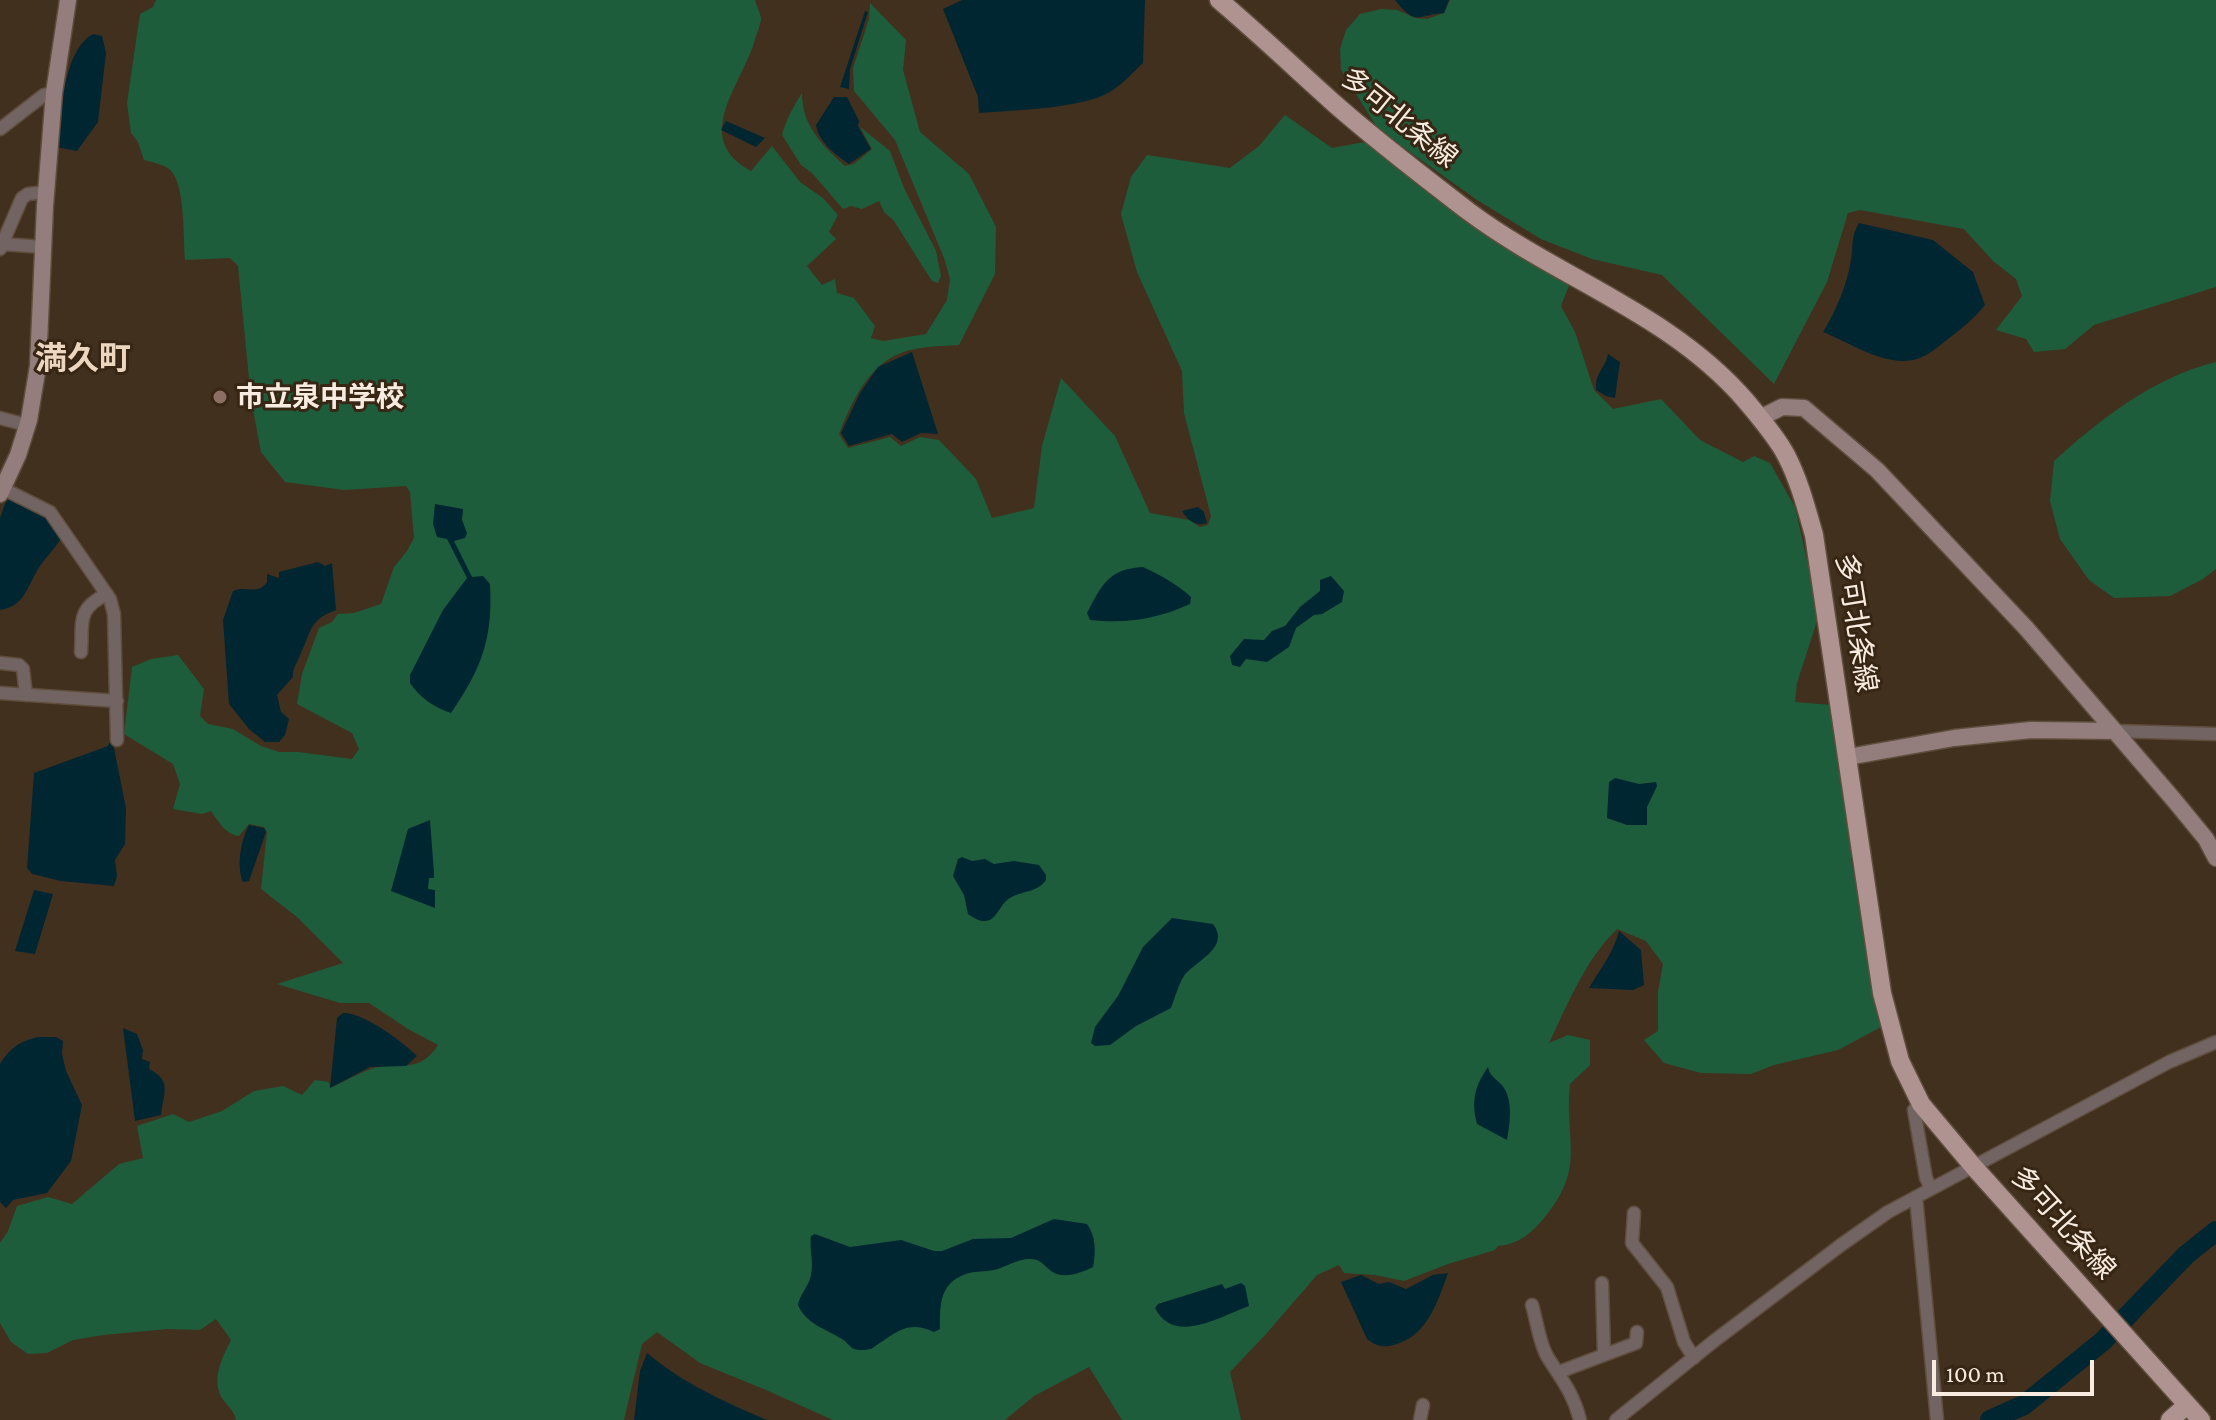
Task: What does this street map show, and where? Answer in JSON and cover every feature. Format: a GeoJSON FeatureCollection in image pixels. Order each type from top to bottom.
{"type":"FeatureCollection","features":[{"type":"Feature","properties":{"kind":"main road","name":"多可北条線"},"geometry":{"type":"LineString","coordinates":[[1219,0],[1338,107],[1470,213],[1663,327],[1697,352],[1735,388],[1785,453],[1802,491],[1814,535],[1882,993],[1900,1061],[1921,1104],[2201,1420]]}},
{"type":"Feature","properties":{"kind":"main road"},"geometry":{"type":"LineString","coordinates":[[2170,1420],[2187,1405]]}},
{"type":"Feature","properties":{"kind":"street"},"geometry":{"type":"LineString","coordinates":[[68,0],[54,93],[38,366],[27,425],[18,455],[1,491],[50,512],[107,594],[114,614],[117,740]]}},
{"type":"Feature","properties":{"kind":"street"},"geometry":{"type":"LineString","coordinates":[[0,129],[44,95],[54,93]]}},
{"type":"Feature","properties":{"kind":"street"},"geometry":{"type":"LineString","coordinates":[[43,247],[1,247],[22,198],[28,194],[46,192]]}},
{"type":"Feature","properties":{"kind":"street"},"geometry":{"type":"LineString","coordinates":[[1760,418],[1782,407],[1804,408],[1877,470],[2026,628],[2206,839],[2216,858]]}},
{"type":"Feature","properties":{"kind":"street"},"geometry":{"type":"LineString","coordinates":[[0,418],[27,425]]}},
{"type":"Feature","properties":{"kind":"street"},"geometry":{"type":"LineString","coordinates":[[81,652],[83,615],[88,605],[107,594]]}},
{"type":"Feature","properties":{"kind":"street"},"geometry":{"type":"LineString","coordinates":[[0,663],[19,665],[23,669],[26,695]]}},
{"type":"Feature","properties":{"kind":"street"},"geometry":{"type":"LineString","coordinates":[[0,693],[117,701]]}},
{"type":"Feature","properties":{"kind":"street"},"geometry":{"type":"LineString","coordinates":[[1848,757],[1954,738],[2031,730],[2216,734]]}},
{"type":"Feature","properties":{"kind":"street"},"geometry":{"type":"LineString","coordinates":[[1616,1420],[1841,1245],[1916,1197],[2169,1062],[2216,1042]]}},
{"type":"Feature","properties":{"kind":"street"},"geometry":{"type":"LineString","coordinates":[[1921,1104],[1914,1110],[1926,1178],[1931,1188]]}},
{"type":"Feature","properties":{"kind":"street"},"geometry":{"type":"LineString","coordinates":[[1916,1197],[1937,1420]]}},
{"type":"Feature","properties":{"kind":"street"},"geometry":{"type":"LineString","coordinates":[[1634,1213],[1632,1243],[1667,1287],[1684,1342],[1694,1358]]}},
{"type":"Feature","properties":{"kind":"street"},"geometry":{"type":"LineString","coordinates":[[1602,1283],[1604,1355]]}},
{"type":"Feature","properties":{"kind":"street"},"geometry":{"type":"LineString","coordinates":[[1532,1305],[1547,1355],[1576,1404],[1580,1420]]}},
{"type":"Feature","properties":{"kind":"street"},"geometry":{"type":"LineString","coordinates":[[1559,1372],[1636,1343],[1637,1332]]}},
{"type":"Feature","properties":{"kind":"street"},"geometry":{"type":"LineString","coordinates":[[1420,1420],[1423,1405]]}},
{"type":"Feature","properties":{"kind":"green space"},"geometry":{"type":"Polygon","coordinates":[[[156,0],[755,0],[760,22],[726,109],[722,126],[724,142],[733,157],[751,171],[772,146],[800,182],[823,198],[838,215],[829,232],[836,239],[807,266],[822,285],[835,279],[837,293],[854,298],[875,326],[871,338],[883,341],[926,334],[947,300],[950,279],[895,140],[854,91],[853,68],[869,19],[870,3],[906,40],[903,70],[920,132],[969,174],[996,227],[995,274],[959,345],[915,349],[887,360],[858,393],[839,434],[848,448],[890,437],[901,446],[920,437],[939,440],[976,479],[992,518],[1034,508],[1042,446],[1061,378],[1115,436],[1150,513],[1189,520],[1200,527],[1208,525],[1211,516],[1184,413],[1182,371],[1137,272],[1121,214],[1131,177],[1147,155],[1230,168],[1259,146],[1285,115],[1332,148],[1370,141],[1570,283],[1561,306],[1575,332],[1594,390],[1613,409],[1661,399],[1700,440],[1743,462],[1754,456],[1770,463],[1795,507],[1818,618],[1797,683],[1795,702],[1832,705],[1851,836],[1851,860],[1874,960],[1871,985],[1883,1026],[1838,1050],[1774,1065],[1751,1074],[1701,1073],[1664,1063],[1644,1040],[1658,1031],[1658,992],[1663,964],[1646,941],[1617,929],[1586,968],[1549,1043],[1568,1035],[1590,1040],[1590,1065],[1570,1084],[1570,1168],[1557,1200],[1544,1218],[1518,1240],[1404,1281],[1344,1273],[1339,1265],[1317,1275],[1230,1372],[1241,1420],[1122,1420],[1089,1367],[1034,1396],[1005,1420],[833,1420],[700,1363],[657,1332],[642,1344],[624,1420],[236,1420],[219,1391],[219,1369],[231,1340],[216,1319],[200,1330],[168,1329],[103,1335],[73,1340],[47,1353],[28,1354],[11,1342],[0,1323],[0,1243],[17,1206],[48,1197],[72,1204],[119,1164],[143,1158],[137,1126],[173,1114],[189,1122],[222,1111],[254,1091],[283,1086],[302,1095],[315,1080],[329,1082],[330,1088],[371,1069],[423,1061],[438,1045],[369,1003],[340,1003],[277,984],[343,963],[297,917],[261,889],[267,832],[264,827],[249,824],[239,836],[226,830],[211,811],[202,814],[173,809],[180,784],[173,764],[124,734],[132,667],[151,659],[178,655],[204,689],[200,716],[208,724],[233,729],[261,746],[279,752],[352,759],[359,749],[352,733],[297,704],[302,674],[319,628],[332,622],[338,614],[354,613],[381,604],[394,567],[414,538],[410,492],[406,486],[344,490],[285,482],[261,452],[251,399],[238,266],[230,258],[185,260],[181,197],[174,174],[168,168],[144,160],[138,142],[131,133],[127,103],[140,14],[153,7],[156,0]]]}},
{"type":"Feature","properties":{"kind":"green space"},"geometry":{"type":"Polygon","coordinates":[[[1450,0],[2216,0],[2216,287],[2094,325],[2065,349],[2034,352],[2026,339],[1996,330],[2022,296],[2016,279],[1993,261],[1964,229],[1860,210],[1848,213],[1827,282],[1774,384],[1662,275],[1592,259],[1541,239],[1477,200],[1378,129],[1341,70],[1340,49],[1346,30],[1360,14],[1381,9],[1397,10],[1415,18],[1427,19],[1444,13],[1450,0]]]}},
{"type":"Feature","properties":{"kind":"green space"},"geometry":{"type":"Polygon","coordinates":[[[802,93],[805,115],[815,134],[845,166],[854,164],[872,149],[860,127],[890,151],[904,188],[936,251],[941,276],[938,283],[932,281],[879,201],[862,209],[851,206],[843,209],[812,173],[801,165],[782,135],[802,93]]]}},
{"type":"Feature","properties":{"kind":"green space"},"geometry":{"type":"Polygon","coordinates":[[[2216,362],[2216,569],[2170,596],[2114,598],[2089,580],[2060,539],[2050,501],[2054,461],[2129,401],[2171,378],[2216,362]]]}},
{"type":"Feature","properties":{"kind":"water"},"geometry":{"type":"Polygon","coordinates":[[[962,0],[1145,0],[1143,63],[1115,89],[1097,98],[1047,108],[979,113],[978,97],[943,9],[962,0]]]}},
{"type":"Feature","properties":{"kind":"water"},"geometry":{"type":"Polygon","coordinates":[[[1395,0],[1449,0],[1444,13],[1413,17],[1395,0]]]}},
{"type":"Feature","properties":{"kind":"water"},"geometry":{"type":"Polygon","coordinates":[[[865,11],[868,12],[850,69],[849,89],[840,87],[865,11]]]}},
{"type":"Feature","properties":{"kind":"water"},"geometry":{"type":"Polygon","coordinates":[[[93,34],[102,36],[106,53],[98,122],[77,151],[56,147],[69,68],[83,42],[93,34]]]}},
{"type":"Feature","properties":{"kind":"water"},"geometry":{"type":"Polygon","coordinates":[[[834,97],[847,97],[871,149],[849,164],[824,143],[816,125],[834,97]]]}},
{"type":"Feature","properties":{"kind":"water"},"geometry":{"type":"Polygon","coordinates":[[[726,121],[765,138],[756,147],[721,130],[726,121]]]}},
{"type":"Feature","properties":{"kind":"water"},"geometry":{"type":"Polygon","coordinates":[[[1859,223],[1933,240],[1973,272],[1985,305],[1925,356],[1905,361],[1869,353],[1823,332],[1844,288],[1853,237],[1859,223]]]}},
{"type":"Feature","properties":{"kind":"water"},"geometry":{"type":"Polygon","coordinates":[[[912,352],[938,434],[921,433],[902,442],[892,434],[849,446],[841,433],[860,393],[878,367],[912,352]]]}},
{"type":"Feature","properties":{"kind":"water"},"geometry":{"type":"Polygon","coordinates":[[[1608,354],[1620,362],[1615,398],[1596,390],[1597,379],[1608,354]]]}},
{"type":"Feature","properties":{"kind":"water"},"geometry":{"type":"Polygon","coordinates":[[[7,498],[47,516],[62,537],[20,600],[0,610],[0,518],[7,498]]]}},
{"type":"Feature","properties":{"kind":"water"},"geometry":{"type":"Polygon","coordinates":[[[435,504],[463,509],[462,520],[467,533],[465,538],[454,541],[472,577],[483,576],[490,584],[490,621],[483,652],[471,681],[451,713],[428,701],[410,683],[410,675],[443,610],[467,578],[447,539],[437,537],[433,524],[435,504]]]}},
{"type":"Feature","properties":{"kind":"water"},"geometry":{"type":"Polygon","coordinates":[[[1198,507],[1204,512],[1207,523],[1193,522],[1182,511],[1198,507]]]}},
{"type":"Feature","properties":{"kind":"water"},"geometry":{"type":"Polygon","coordinates":[[[318,562],[325,566],[332,563],[336,610],[312,627],[293,677],[277,695],[281,712],[289,719],[285,735],[279,742],[265,742],[249,729],[229,704],[223,620],[233,591],[259,588],[267,582],[267,574],[279,578],[279,572],[318,562]]]}},
{"type":"Feature","properties":{"kind":"water"},"geometry":{"type":"Polygon","coordinates":[[[1143,567],[1186,592],[1191,597],[1190,604],[1142,619],[1090,620],[1087,613],[1108,580],[1122,571],[1143,567]]]}},
{"type":"Feature","properties":{"kind":"water"},"geometry":{"type":"Polygon","coordinates":[[[1331,576],[1344,591],[1342,602],[1322,614],[1314,615],[1296,628],[1289,647],[1267,662],[1246,659],[1240,667],[1232,665],[1230,656],[1244,639],[1264,640],[1272,631],[1285,626],[1300,607],[1320,591],[1320,580],[1331,576]]]}},
{"type":"Feature","properties":{"kind":"water"},"geometry":{"type":"Polygon","coordinates":[[[113,743],[126,808],[125,844],[115,860],[117,876],[114,886],[61,881],[32,874],[27,868],[34,773],[108,746],[113,743]]]}},
{"type":"Feature","properties":{"kind":"water"},"geometry":{"type":"Polygon","coordinates":[[[1615,778],[1639,784],[1656,782],[1647,807],[1647,825],[1627,825],[1607,818],[1609,782],[1615,778]]]}},
{"type":"Feature","properties":{"kind":"water"},"geometry":{"type":"Polygon","coordinates":[[[430,820],[434,878],[429,878],[428,889],[435,890],[435,908],[391,891],[408,829],[430,820]]]}},
{"type":"Feature","properties":{"kind":"water"},"geometry":{"type":"Polygon","coordinates":[[[249,825],[264,828],[266,832],[249,881],[243,882],[240,853],[249,825]]]}},
{"type":"Feature","properties":{"kind":"water"},"geometry":{"type":"Polygon","coordinates":[[[962,857],[972,861],[985,859],[994,864],[1014,861],[1039,865],[1046,880],[1038,887],[1010,898],[990,920],[984,921],[968,914],[964,895],[953,876],[958,859],[962,857]]]}},
{"type":"Feature","properties":{"kind":"water"},"geometry":{"type":"Polygon","coordinates":[[[34,890],[53,894],[35,954],[15,951],[34,890]]]}},
{"type":"Feature","properties":{"kind":"water"},"geometry":{"type":"Polygon","coordinates":[[[1172,918],[1213,924],[1218,940],[1215,947],[1184,976],[1171,1008],[1136,1026],[1110,1045],[1095,1046],[1091,1043],[1095,1027],[1118,996],[1143,947],[1172,918]]]}},
{"type":"Feature","properties":{"kind":"water"},"geometry":{"type":"Polygon","coordinates":[[[1619,931],[1641,950],[1644,985],[1633,990],[1589,988],[1610,954],[1619,931]]]}},
{"type":"Feature","properties":{"kind":"water"},"geometry":{"type":"Polygon","coordinates":[[[343,1013],[372,1022],[417,1056],[406,1066],[370,1067],[330,1088],[337,1018],[343,1013]]]}},
{"type":"Feature","properties":{"kind":"water"},"geometry":{"type":"Polygon","coordinates":[[[123,1028],[137,1034],[143,1050],[142,1059],[150,1062],[149,1069],[164,1083],[161,1115],[135,1121],[123,1028]]]}},
{"type":"Feature","properties":{"kind":"water"},"geometry":{"type":"Polygon","coordinates":[[[38,1037],[56,1037],[63,1041],[66,1071],[82,1105],[71,1161],[47,1193],[13,1200],[6,1208],[0,1202],[0,1064],[16,1046],[38,1037]]]}},
{"type":"Feature","properties":{"kind":"water"},"geometry":{"type":"Polygon","coordinates":[[[1488,1067],[1509,1100],[1507,1140],[1477,1124],[1475,1094],[1488,1067]]]}},
{"type":"Feature","properties":{"kind":"water"},"geometry":{"type":"Polygon","coordinates":[[[1054,1219],[1087,1224],[1094,1245],[1093,1267],[1061,1275],[1037,1260],[1025,1259],[994,1270],[959,1277],[943,1295],[940,1329],[934,1332],[924,1328],[908,1328],[871,1349],[856,1350],[811,1321],[798,1305],[811,1275],[811,1236],[815,1234],[850,1247],[901,1240],[942,1251],[973,1239],[1011,1238],[1054,1219]]]}},
{"type":"Feature","properties":{"kind":"water"},"geometry":{"type":"Polygon","coordinates":[[[1448,1273],[1436,1305],[1424,1325],[1408,1339],[1389,1346],[1367,1339],[1341,1282],[1361,1275],[1379,1284],[1389,1282],[1406,1289],[1433,1275],[1448,1273]]]}},
{"type":"Feature","properties":{"kind":"water"},"geometry":{"type":"Polygon","coordinates":[[[1241,1283],[1245,1286],[1249,1306],[1199,1325],[1174,1325],[1163,1319],[1155,1308],[1158,1304],[1222,1284],[1225,1289],[1241,1283]]]}},
{"type":"Feature","properties":{"kind":"water"},"geometry":{"type":"Polygon","coordinates":[[[647,1353],[690,1383],[767,1420],[634,1420],[640,1371],[647,1353]]]}},
{"type":"Feature","properties":{"kind":"waterway"},"geometry":{"type":"LineString","coordinates":[[1990,1420],[2024,1405],[2103,1341],[2186,1255],[2216,1231]]}},
{"type":"Feature","properties":{"kind":"place","name":"市立泉中学校"},"geometry":{"type":"Point","coordinates":[220,397]}},
{"type":"Feature","properties":{"kind":"district","name":"満久町"},"geometry":{"type":"Point","coordinates":[83,359]}}]}
